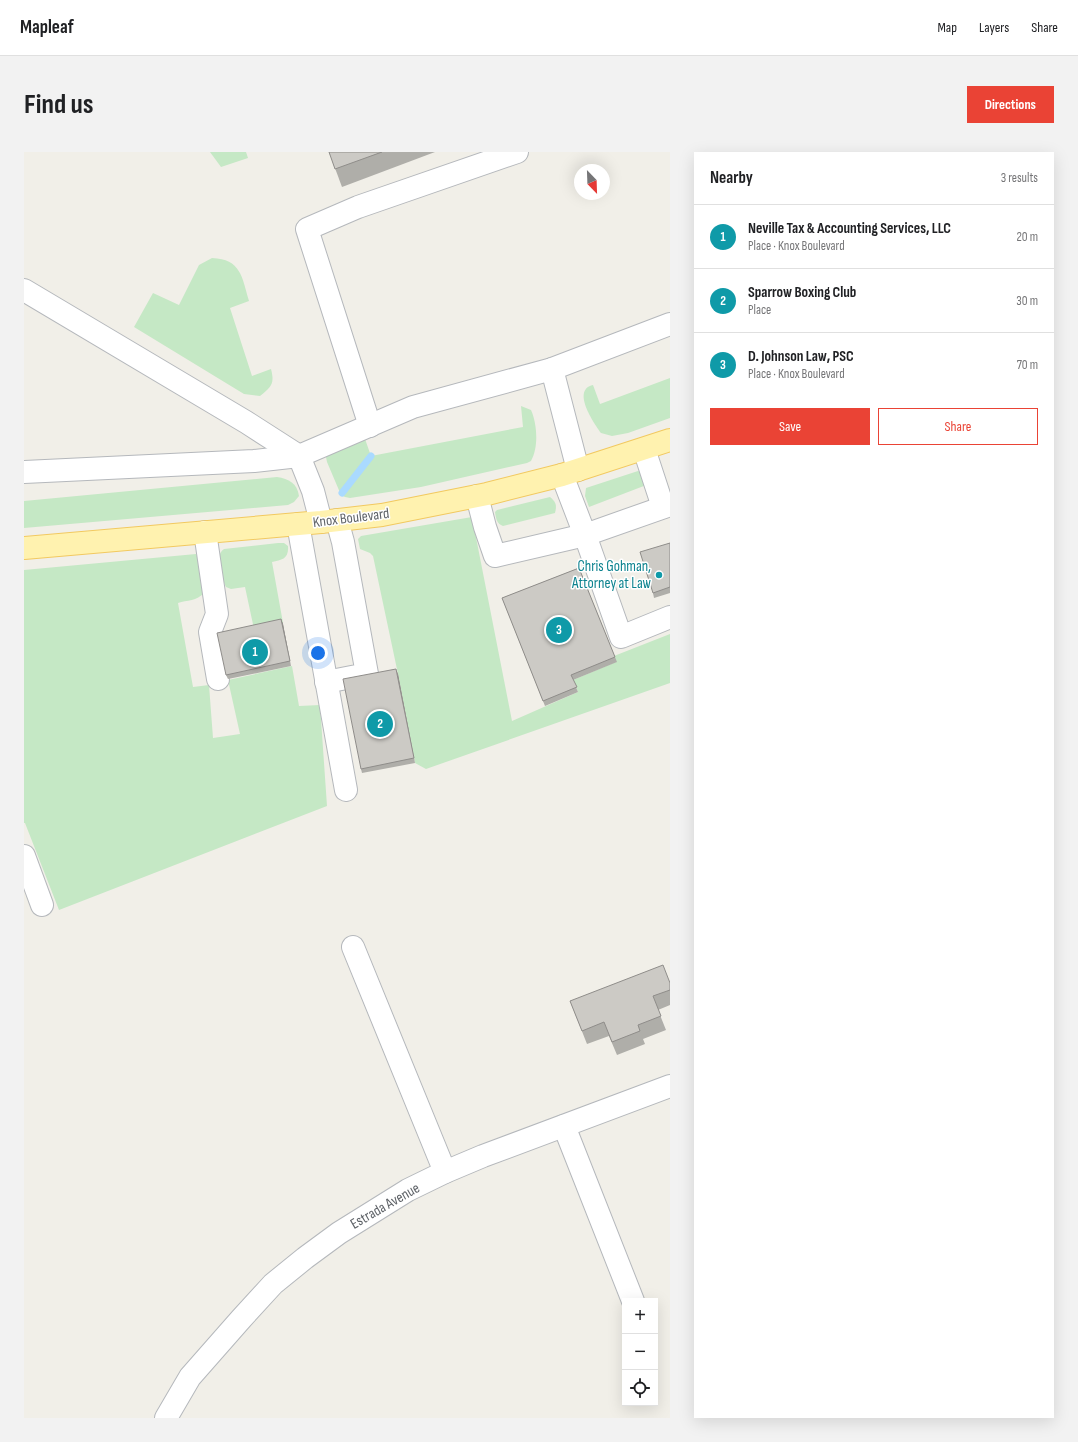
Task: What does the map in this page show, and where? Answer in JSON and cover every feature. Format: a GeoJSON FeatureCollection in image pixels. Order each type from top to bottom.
{"type":"FeatureCollection","features":[{"type":"Feature","properties":{"kind":"main road","name":"Knox Boulevard"},"geometry":{"type":"LineString","coordinates":[[24,548],[298,524],[382,515],[477,496],[570,472],[670,440]]}},
{"type":"Feature","properties":{"kind":"street"},"geometry":{"type":"LineString","coordinates":[[370,426],[307,229],[358,207],[517,152]]}},
{"type":"Feature","properties":{"kind":"street"},"geometry":{"type":"LineString","coordinates":[[24,290],[246,422],[299,456],[313,491],[329,521],[343,542],[367,674],[326,682]]}},
{"type":"Feature","properties":{"kind":"street"},"geometry":{"type":"LineString","coordinates":[[24,472],[254,461],[299,456],[413,407],[552,369],[670,324]]}},
{"type":"Feature","properties":{"kind":"street"},"geometry":{"type":"LineString","coordinates":[[552,369],[570,472],[585,535],[621,637],[670,618]]}},
{"type":"Feature","properties":{"kind":"street"},"geometry":{"type":"LineString","coordinates":[[477,496],[485,527],[495,556],[585,535],[667,506],[644,449]]}},
{"type":"Feature","properties":{"kind":"street"},"geometry":{"type":"LineString","coordinates":[[298,524],[346,790]]}},
{"type":"Feature","properties":{"kind":"street"},"geometry":{"type":"LineString","coordinates":[[205,532],[217,614],[210,632],[218,679]]}},
{"type":"Feature","properties":{"kind":"street"},"geometry":{"type":"LineString","coordinates":[[24,856],[42,905]]}},
{"type":"Feature","properties":{"kind":"street"},"geometry":{"type":"LineString","coordinates":[[353,947],[445,1172]]}},
{"type":"Feature","properties":{"kind":"street","name":"Estrada Avenue"},"geometry":{"type":"LineString","coordinates":[[166,1418],[190,1378],[273,1284],[339,1233],[408,1190],[445,1172],[483,1156],[670,1086]]}},
{"type":"Feature","properties":{"kind":"street"},"geometry":{"type":"LineString","coordinates":[[564,1126],[632,1298]]}},
{"type":"Feature","properties":{"kind":"green space"},"geometry":{"type":"Polygon","coordinates":[[[210,152],[246,152],[248,158],[221,167],[210,152]]]}},
{"type":"Feature","properties":{"kind":"green space"},"geometry":{"type":"Polygon","coordinates":[[[212,258],[222,259],[229,262],[235,266],[242,277],[249,301],[230,308],[252,376],[271,369],[273,378],[271,385],[260,396],[244,394],[134,327],[153,293],[179,305],[199,265],[212,258]]]}},
{"type":"Feature","properties":{"kind":"green space"},"geometry":{"type":"Polygon","coordinates":[[[670,378],[670,418],[628,433],[612,436],[601,433],[586,407],[584,393],[587,388],[593,385],[600,404],[670,378]]]}},
{"type":"Feature","properties":{"kind":"green space"},"geometry":{"type":"Polygon","coordinates":[[[521,406],[531,410],[536,428],[534,455],[531,461],[527,463],[421,487],[350,498],[341,495],[327,462],[326,457],[328,452],[365,439],[371,456],[523,427],[521,406]]]}},
{"type":"Feature","properties":{"kind":"green space"},"geometry":{"type":"Polygon","coordinates":[[[638,471],[641,472],[649,484],[589,507],[585,496],[586,488],[638,471]]]}},
{"type":"Feature","properties":{"kind":"green space"},"geometry":{"type":"Polygon","coordinates":[[[277,477],[292,482],[299,496],[294,502],[288,505],[24,528],[24,501],[277,477]]]}},
{"type":"Feature","properties":{"kind":"green space"},"geometry":{"type":"Polygon","coordinates":[[[550,497],[556,504],[555,513],[503,526],[497,521],[495,512],[497,510],[550,497]]]}},
{"type":"Feature","properties":{"kind":"green space"},"geometry":{"type":"Polygon","coordinates":[[[472,517],[512,721],[578,692],[573,680],[616,662],[614,656],[670,634],[670,683],[426,769],[415,763],[373,556],[370,553],[360,549],[358,539],[361,536],[472,517]]]}},
{"type":"Feature","properties":{"kind":"green space"},"geometry":{"type":"Polygon","coordinates":[[[284,543],[288,546],[287,554],[284,558],[272,562],[283,623],[254,629],[245,587],[231,589],[226,587],[219,561],[221,552],[224,549],[284,543]]]}},
{"type":"Feature","properties":{"kind":"green space"},"geometry":{"type":"Polygon","coordinates":[[[196,554],[199,560],[204,593],[195,599],[178,603],[193,687],[209,685],[213,738],[240,734],[228,680],[292,666],[299,706],[320,705],[327,806],[59,910],[24,823],[24,570],[196,554]]]}},
{"type":"Feature","properties":{"kind":"building"},"geometry":{"type":"Polygon","coordinates":[[[329,152],[382,152],[335,169],[329,152]]]}},
{"type":"Feature","properties":{"kind":"building","name":"Chris Gohman, Attorney at Law"},"geometry":{"type":"Polygon","coordinates":[[[670,543],[670,587],[653,593],[640,552],[670,543]]]}},
{"type":"Feature","properties":{"kind":"building"},"geometry":{"type":"Polygon","coordinates":[[[579,568],[615,657],[571,675],[577,687],[543,701],[502,598],[579,568]]]}},
{"type":"Feature","properties":{"kind":"building"},"geometry":{"type":"Polygon","coordinates":[[[281,619],[290,661],[226,675],[217,633],[281,619]]]}},
{"type":"Feature","properties":{"kind":"building"},"geometry":{"type":"Polygon","coordinates":[[[396,669],[414,758],[361,769],[343,679],[396,669]]]}},
{"type":"Feature","properties":{"kind":"building"},"geometry":{"type":"Polygon","coordinates":[[[663,965],[670,983],[670,990],[653,996],[661,1016],[638,1025],[640,1031],[612,1042],[604,1022],[582,1031],[570,1001],[663,965]]]}},
{"type":"Feature","properties":{"kind":"waterway"},"geometry":{"type":"LineString","coordinates":[[342,493],[371,456]]}},
{"type":"Feature","properties":{"kind":"place","name":"Chris Gohman, Attorney at Law"},"geometry":{"type":"Point","coordinates":[659,575]}},
{"type":"Feature","properties":{"kind":"place","name":"D. Johnson Law, PSC"},"geometry":{"type":"Point","coordinates":[559,630]}},
{"type":"Feature","properties":{"kind":"place","name":"Neville Tax & Accounting Services, LLC"},"geometry":{"type":"Point","coordinates":[255,652]}},
{"type":"Feature","properties":{"kind":"place","name":"Sparrow Boxing Club"},"geometry":{"type":"Point","coordinates":[380,724]}}]}
